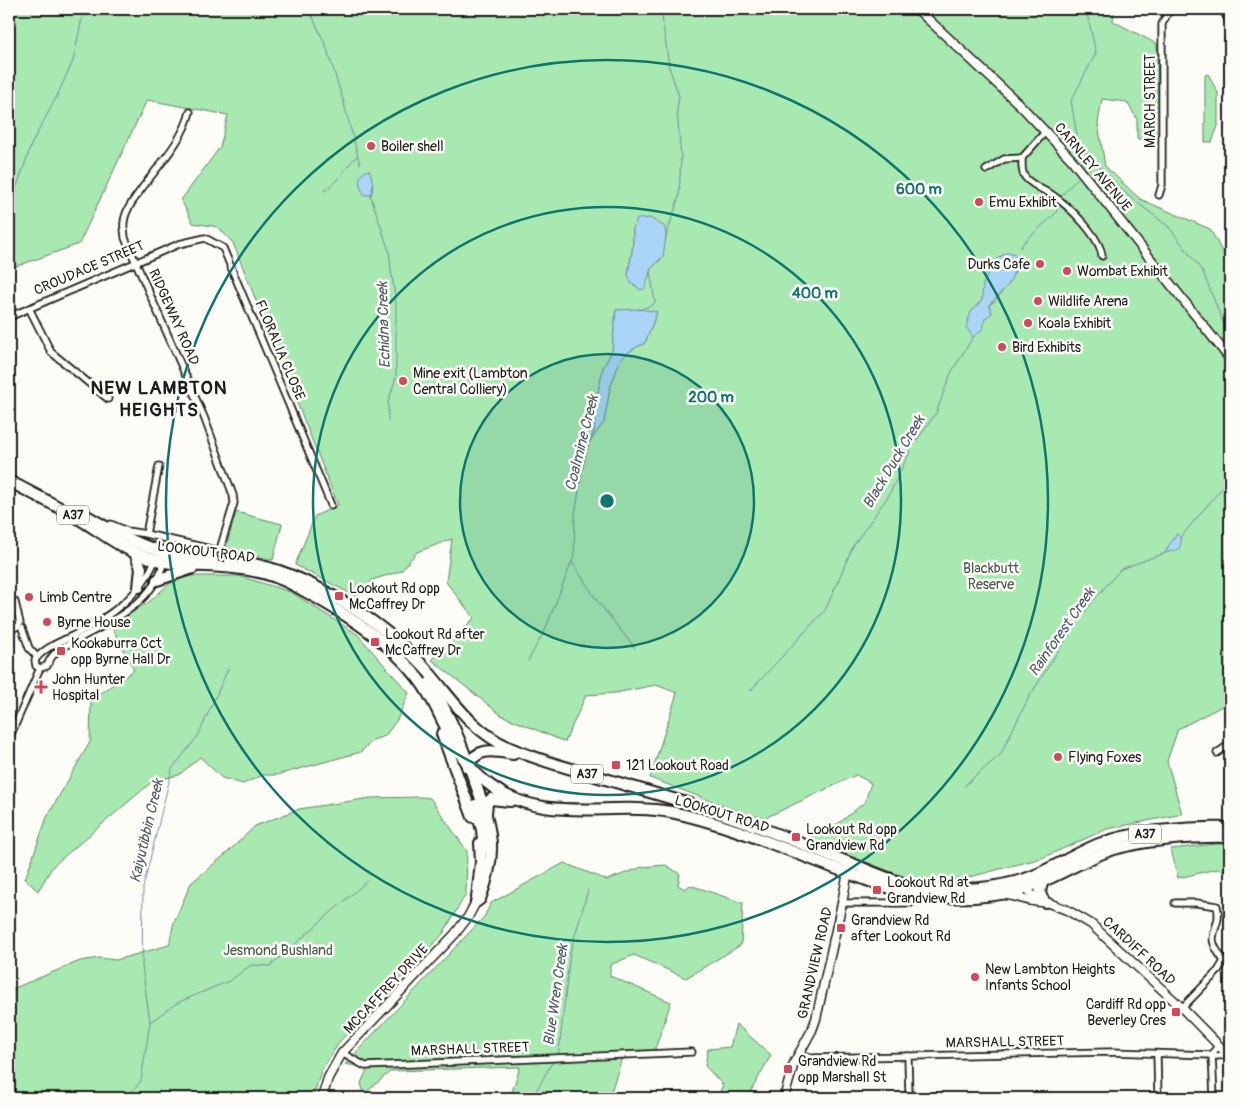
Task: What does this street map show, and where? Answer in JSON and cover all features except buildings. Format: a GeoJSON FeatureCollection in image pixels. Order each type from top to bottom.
{"type":"FeatureCollection","features":[{"type":"Feature","properties":{"kind":"highway","name":"LOOKOUT ROAD"},"geometry":{"type":"LineString","coordinates":[[9,474],[161,557],[188,557],[199,563],[249,562],[302,581],[354,609],[407,651],[426,670],[461,712],[481,731],[509,748],[733,818],[895,880],[931,888],[983,888],[1026,883]]}},
{"type":"Feature","properties":{"kind":"highway","name":"LOOKOUT ROAD"},"geometry":{"type":"LineString","coordinates":[[9,481],[71,514],[113,543],[135,553],[264,573],[289,582],[354,621],[404,662],[417,678],[431,698],[451,740],[468,765],[487,783],[516,800],[548,808],[636,808],[686,815],[888,888],[919,896],[944,898],[998,894],[1026,883]]}},
{"type":"Feature","properties":{"kind":"highway"},"geometry":{"type":"LineString","coordinates":[[135,553],[141,568],[140,587]]}},
{"type":"Feature","properties":{"kind":"highway"},"geometry":{"type":"LineString","coordinates":[[157,580],[185,572],[199,563]]}},
{"type":"Feature","properties":{"kind":"highway"},"geometry":{"type":"LineString","coordinates":[[407,651],[441,700],[455,728],[486,816],[491,843],[490,865],[483,893],[480,900],[476,902]]}},
{"type":"Feature","properties":{"kind":"highway"},"geometry":{"type":"LineString","coordinates":[[431,698],[429,704],[478,831],[481,862],[476,902]]}},
{"type":"Feature","properties":{"kind":"highway"},"geometry":{"type":"LineString","coordinates":[[485,751],[478,757],[476,764],[478,771],[487,783]]}},
{"type":"Feature","properties":{"kind":"highway"},"geometry":{"type":"LineString","coordinates":[[476,902],[483,873],[485,854],[480,822],[467,779],[468,765],[474,756],[485,751],[502,752],[543,760]]}},
{"type":"Feature","properties":{"kind":"highway"},"geometry":{"type":"LineString","coordinates":[[486,816],[486,806],[491,799],[516,800]]}},
{"type":"Feature","properties":{"kind":"highway","name":"A37"},"geometry":{"type":"LineString","coordinates":[[1026,883],[1087,849],[1123,837],[1189,829],[1230,828]]}},
{"type":"Feature","properties":{"kind":"highway","name":"A37"},"geometry":{"type":"LineString","coordinates":[[1026,883],[1043,881],[1093,857],[1126,846],[1194,838],[1230,838]]}},
{"type":"Feature","properties":{"kind":"highway"},"geometry":{"type":"LineString","coordinates":[[1043,881],[1040,893],[1045,902]]}},
{"type":"Feature","properties":{"kind":"main road","name":"CARNLEY AVENUE"},"geometry":{"type":"LineString","coordinates":[[917,9],[1046,132],[1097,190],[1230,359]]}},
{"type":"Feature","properties":{"kind":"main road"},"geometry":{"type":"LineString","coordinates":[[841,859],[847,873]]}},
{"type":"Feature","properties":{"kind":"main road","name":"GRANDVIEW ROAD"},"geometry":{"type":"LineString","coordinates":[[784,1098],[794,1063],[816,1019],[842,904],[847,873]]}},
{"type":"Feature","properties":{"kind":"main road","name":"CARDIFF ROAD"},"geometry":{"type":"LineString","coordinates":[[1026,883],[1036,898],[1067,910],[1091,924],[1182,1008],[1230,1056]]}},
{"type":"Feature","properties":{"kind":"main road"},"geometry":{"type":"LineString","coordinates":[[998,894],[1019,897],[1033,902],[1045,902]]}},
{"type":"Feature","properties":{"kind":"main road","name":"MCCAFFREY DRIVE"},"geometry":{"type":"LineString","coordinates":[[322,1098],[328,1078],[342,1053],[455,934],[468,917],[476,902]]}},
{"type":"Feature","properties":{"kind":"street","name":"MARCH STREET"},"geometry":{"type":"LineString","coordinates":[[1159,195],[1162,185],[1162,24],[1170,9]]}},
{"type":"Feature","properties":{"kind":"street"},"geometry":{"type":"LineString","coordinates":[[1222,9],[1230,23]]}},
{"type":"Feature","properties":{"kind":"street","name":"RIDGEWAY ROAD"},"geometry":{"type":"LineString","coordinates":[[110,524],[127,531],[215,550],[220,549],[234,503],[233,495],[204,417],[125,238],[124,223],[127,211],[177,142],[186,126],[190,112]]}},
{"type":"Feature","properties":{"kind":"street"},"geometry":{"type":"LineString","coordinates":[[1046,132],[1022,158],[1022,171],[1025,178],[1075,213],[1101,246],[1102,256]]}},
{"type":"Feature","properties":{"kind":"street"},"geometry":{"type":"LineString","coordinates":[[986,170],[1004,159],[1022,158]]}},
{"type":"Feature","properties":{"kind":"street","name":"FLORALIA CLOSE"},"geometry":{"type":"LineString","coordinates":[[179,244],[205,238],[223,248],[331,505]]}},
{"type":"Feature","properties":{"kind":"street","name":"CROUDACE STREET"},"geometry":{"type":"LineString","coordinates":[[9,317],[179,244]]}},
{"type":"Feature","properties":{"kind":"street"},"geometry":{"type":"LineString","coordinates":[[29,308],[50,352],[108,399]]}},
{"type":"Feature","properties":{"kind":"street"},"geometry":{"type":"LineString","coordinates":[[146,534],[159,466]]}},
{"type":"Feature","properties":{"kind":"street","name":"LOOKOUT ROAD"},"geometry":{"type":"LineString","coordinates":[[188,557],[198,546]]}},
{"type":"Feature","properties":{"kind":"street","name":"LOOKOUT ROAD"},"geometry":{"type":"LineString","coordinates":[[198,546],[199,563]]}},
{"type":"Feature","properties":{"kind":"street"},"geometry":{"type":"LineString","coordinates":[[40,668],[46,667],[55,651],[91,633],[137,604],[157,580],[161,557]]}},
{"type":"Feature","properties":{"kind":"street"},"geometry":{"type":"LineString","coordinates":[[40,668],[35,663],[47,649],[106,617],[132,596],[161,557]]}},
{"type":"Feature","properties":{"kind":"street"},"geometry":{"type":"LineString","coordinates":[[12,602],[29,648],[39,657]]}},
{"type":"Feature","properties":{"kind":"street"},"geometry":{"type":"LineString","coordinates":[[9,630],[20,626]]}},
{"type":"Feature","properties":{"kind":"street"},"geometry":{"type":"LineString","coordinates":[[39,657],[45,656],[48,662]]}},
{"type":"Feature","properties":{"kind":"street"},"geometry":{"type":"LineString","coordinates":[[9,739],[40,668]]}},
{"type":"Feature","properties":{"kind":"street"},"geometry":{"type":"LineString","coordinates":[[1217,753],[1230,744]]}},
{"type":"Feature","properties":{"kind":"street"},"geometry":{"type":"LineString","coordinates":[[842,904],[911,902]]}},
{"type":"Feature","properties":{"kind":"street"},"geometry":{"type":"LineString","coordinates":[[1175,902],[1217,906],[1220,916],[1213,940],[1216,950],[1227,960],[1182,1008]]}},
{"type":"Feature","properties":{"kind":"street"},"geometry":{"type":"LineString","coordinates":[[1214,1098],[1212,1055],[1218,1045]]}},
{"type":"Feature","properties":{"kind":"street","name":"MARSHALL STREET"},"geometry":{"type":"LineString","coordinates":[[342,1053],[366,1066],[692,1052]]}},
{"type":"Feature","properties":{"kind":"street","name":"MARSHALL STREET"},"geometry":{"type":"LineString","coordinates":[[798,1054],[811,1058],[1110,1052],[1230,1056]]}},
{"type":"Feature","properties":{"kind":"street"},"geometry":{"type":"LineString","coordinates":[[1158,1054],[1158,1098]]}},
{"type":"Feature","properties":{"kind":"street"},"geometry":{"type":"LineString","coordinates":[[908,1056],[909,1098]]}},
{"type":"Feature","properties":{"kind":"green space","name":"Blackbutt Reserve"},"geometry":{"type":"Polygon","coordinates":[[[9,9],[1114,9],[1113,21],[1157,44],[1159,139],[1137,139],[1137,119],[1127,102],[1102,99],[1098,123],[1105,166],[1140,199],[1210,229],[1230,266],[1230,702],[1178,729],[1167,761],[1182,814],[1107,829],[1042,858],[966,878],[923,884],[806,839],[839,823],[865,802],[871,783],[856,775],[765,818],[743,813],[650,778],[677,693],[656,685],[615,693],[586,695],[565,742],[501,715],[432,660],[474,618],[446,582],[452,539],[417,552],[401,571],[372,580],[357,597],[295,565],[315,516],[338,505],[233,243],[218,227],[193,223],[181,200],[220,147],[228,115],[147,100],[79,244],[9,269],[9,9]],[[633,229],[633,245],[628,275],[651,269],[661,259],[633,229]],[[1008,252],[998,258],[990,269],[982,300],[971,312],[985,318],[989,305],[995,301],[1008,284],[1014,272],[1019,268],[1008,252]],[[616,310],[612,351],[603,368],[596,402],[594,432],[591,440],[604,422],[610,388],[621,358],[645,343],[657,312],[616,310]]]}},
{"type":"Feature","properties":{"kind":"green space"},"geometry":{"type":"Polygon","coordinates":[[[1208,74],[1218,93],[1218,126],[1212,142],[1205,142],[1205,75],[1208,74]]]}},
{"type":"Feature","properties":{"kind":"green space"},"geometry":{"type":"Polygon","coordinates":[[[236,512],[282,524],[273,560],[226,548],[236,512]]]}},
{"type":"Feature","properties":{"kind":"green space"},"geometry":{"type":"Polygon","coordinates":[[[189,576],[239,576],[291,592],[357,634],[409,693],[397,720],[385,736],[373,740],[361,752],[277,775],[263,775],[243,784],[222,778],[200,757],[179,775],[153,781],[53,866],[38,891],[25,879],[47,817],[90,742],[91,700],[134,670],[110,624],[149,602],[170,583],[189,576]]]}},
{"type":"Feature","properties":{"kind":"green space","name":"Jesmond Bushland"},"geometry":{"type":"Polygon","coordinates":[[[371,798],[430,798],[467,851],[466,894],[443,934],[340,1041],[321,1071],[313,1098],[9,1098],[9,992],[12,989],[80,961],[99,958],[116,960],[169,945],[174,922],[191,883],[226,854],[255,826],[299,809],[371,798]]]}},
{"type":"Feature","properties":{"kind":"green space"},"geometry":{"type":"Polygon","coordinates":[[[1230,844],[1230,872],[1217,869],[1178,878],[1171,849],[1230,844]]]}},
{"type":"Feature","properties":{"kind":"green space"},"geometry":{"type":"Polygon","coordinates":[[[564,863],[607,880],[642,867],[666,865],[680,874],[678,885],[685,889],[690,885],[743,903],[741,945],[686,978],[634,955],[610,965],[610,976],[671,1002],[654,1052],[623,1055],[609,1098],[510,1098],[520,1067],[391,1071],[364,1094],[361,1083],[368,1068],[345,1064],[484,917],[491,903],[564,863]]]}},
{"type":"Feature","properties":{"kind":"green space"},"geometry":{"type":"Polygon","coordinates":[[[736,1024],[771,1055],[751,1091],[750,1098],[717,1098],[723,1085],[705,1066],[708,1049],[730,1047],[736,1024]]]}},
{"type":"Feature","properties":{"kind":"water"},"geometry":{"type":"Polygon","coordinates":[[[369,170],[373,189],[371,195],[365,195],[359,181],[362,174],[369,170]]]}},
{"type":"Feature","properties":{"kind":"water"},"geometry":{"type":"Polygon","coordinates":[[[650,218],[665,227],[666,237],[663,256],[651,269],[645,288],[641,290],[631,283],[628,275],[633,245],[633,229],[637,219],[650,218]]]}},
{"type":"Feature","properties":{"kind":"water"},"geometry":{"type":"Polygon","coordinates":[[[1008,252],[1015,254],[1019,268],[1014,272],[1009,284],[989,305],[992,313],[985,318],[983,329],[973,337],[966,327],[971,312],[982,300],[983,284],[990,269],[998,258],[1008,252]]]}},
{"type":"Feature","properties":{"kind":"water"},"geometry":{"type":"Polygon","coordinates":[[[639,309],[657,312],[645,343],[621,358],[610,388],[604,422],[589,443],[594,432],[596,402],[603,368],[612,351],[616,310],[639,309]]]}},
{"type":"Feature","properties":{"kind":"water"},"geometry":{"type":"Polygon","coordinates":[[[1177,534],[1181,539],[1179,549],[1165,553],[1172,540],[1177,534]]]}},
{"type":"Feature","properties":{"kind":"waterway"},"geometry":{"type":"LineString","coordinates":[[9,233],[15,192],[32,143],[73,61],[84,9]]}},
{"type":"Feature","properties":{"kind":"waterway","name":"Echidna Creek"},"geometry":{"type":"LineString","coordinates":[[309,9],[326,46],[360,164]]}},
{"type":"Feature","properties":{"kind":"waterway","name":"Coalmine Creek"},"geometry":{"type":"LineString","coordinates":[[661,9],[669,67],[679,96],[677,110],[681,158],[679,196],[665,240]]}},
{"type":"Feature","properties":{"kind":"waterway","name":"Rainforest Creek"},"geometry":{"type":"LineString","coordinates":[[1086,9],[1096,53],[1071,101],[1078,142],[1125,193],[1169,227],[1203,272],[1228,335],[1230,347]]}},
{"type":"Feature","properties":{"kind":"waterway"},"geometry":{"type":"LineString","coordinates":[[324,191],[357,156]]}},
{"type":"Feature","properties":{"kind":"waterway","name":"Black Duck Creek"},"geometry":{"type":"LineString","coordinates":[[1090,168],[1093,162]]}},
{"type":"Feature","properties":{"kind":"waterway","name":"Black Duck Creek"},"geometry":{"type":"LineString","coordinates":[[1059,198],[1078,178]]}},
{"type":"Feature","properties":{"kind":"waterway","name":"Echidna Creek"},"geometry":{"type":"LineString","coordinates":[[370,194],[389,251],[396,303],[396,377],[388,403],[388,421]]}},
{"type":"Feature","properties":{"kind":"waterway","name":"Black Duck Creek"},"geometry":{"type":"LineString","coordinates":[[1020,248],[1025,241],[1056,213],[1059,202]]}},
{"type":"Feature","properties":{"kind":"waterway","name":"Coalmine Creek"},"geometry":{"type":"LineString","coordinates":[[639,310],[653,305],[655,302],[650,271]]}},
{"type":"Feature","properties":{"kind":"waterway","name":"Black Duck Creek"},"geometry":{"type":"LineString","coordinates":[[751,690],[826,609],[853,546],[889,495],[912,447],[936,413],[951,373],[973,337]]}},
{"type":"Feature","properties":{"kind":"waterway","name":"Coalmine Creek"},"geometry":{"type":"LineString","coordinates":[[528,661],[545,630],[574,556],[575,515],[589,443]]}},
{"type":"Feature","properties":{"kind":"waterway","name":"Rainforest Creek"},"geometry":{"type":"LineString","coordinates":[[1180,538],[1226,483],[1230,464]]}},
{"type":"Feature","properties":{"kind":"waterway","name":"Rainforest Creek"},"geometry":{"type":"LineString","coordinates":[[964,786],[1000,755],[1028,699],[1092,602],[1121,569],[1165,553]]}},
{"type":"Feature","properties":{"kind":"waterway"},"geometry":{"type":"LineString","coordinates":[[572,562],[598,602],[635,648]]}},
{"type":"Feature","properties":{"kind":"waterway","name":"Kaiyutibbin Creek"},"geometry":{"type":"LineString","coordinates":[[127,1098],[141,1081],[150,1022],[142,966],[143,888],[172,769],[198,736],[228,669]]}},
{"type":"Feature","properties":{"kind":"waterway"},"geometry":{"type":"LineString","coordinates":[[150,1022],[177,1003],[231,980],[251,965],[270,966],[367,881]]}},
{"type":"Feature","properties":{"kind":"waterway","name":"Blue Wren Creek"},"geometry":{"type":"LineString","coordinates":[[557,1056],[570,953],[588,890]]}},
{"type":"Feature","properties":{"kind":"waterway","name":"Blue Wren Creek"},"geometry":{"type":"LineString","coordinates":[[532,1098],[553,1061]]}},
{"type":"Feature","properties":{"kind":"place","name":"Boiler shell"},"geometry":{"type":"Point","coordinates":[371,146]}},
{"type":"Feature","properties":{"kind":"place","name":"Emu Exhibit"},"geometry":{"type":"Point","coordinates":[979,202]}},
{"type":"Feature","properties":{"kind":"place","name":"Durks Cafe"},"geometry":{"type":"Point","coordinates":[1040,264]}},
{"type":"Feature","properties":{"kind":"place","name":"Wombat Exhibit"},"geometry":{"type":"Point","coordinates":[1067,271]}},
{"type":"Feature","properties":{"kind":"place","name":"Wildlife Arena"},"geometry":{"type":"Point","coordinates":[1038,301]}},
{"type":"Feature","properties":{"kind":"place","name":"Koala Exhibit"},"geometry":{"type":"Point","coordinates":[1028,323]}},
{"type":"Feature","properties":{"kind":"place","name":"Bird Exhibits"},"geometry":{"type":"Point","coordinates":[1002,347]}},
{"type":"Feature","properties":{"kind":"place","name":"Mine exit (Lambton Central Colliery)"},"geometry":{"type":"Point","coordinates":[403,381]}},
{"type":"Feature","properties":{"kind":"place","name":"Lookout Rd opp McCaffrey Dr"},"geometry":{"type":"Point","coordinates":[339,596]}},
{"type":"Feature","properties":{"kind":"place","name":"Limb Centre"},"geometry":{"type":"Point","coordinates":[29,597]}},
{"type":"Feature","properties":{"kind":"place","name":"Byrne House"},"geometry":{"type":"Point","coordinates":[47,622]}},
{"type":"Feature","properties":{"kind":"place","name":"Lookout Rd after McCaffrey Dr"},"geometry":{"type":"Point","coordinates":[375,642]}},
{"type":"Feature","properties":{"kind":"place","name":"Kookaburra Cct opp Byrne Hall Dr"},"geometry":{"type":"Point","coordinates":[61,651]}},
{"type":"Feature","properties":{"kind":"place","name":"John Hunter Hospital"},"geometry":{"type":"Point","coordinates":[41,687]}},
{"type":"Feature","properties":{"kind":"place","name":"Flying Foxes"},"geometry":{"type":"Point","coordinates":[1058,757]}},
{"type":"Feature","properties":{"kind":"place","name":"121 Lookout Road"},"geometry":{"type":"Point","coordinates":[616,765]}},
{"type":"Feature","properties":{"kind":"place","name":"Lookout Rd opp Grandview Rd"},"geometry":{"type":"Point","coordinates":[796,837]}},
{"type":"Feature","properties":{"kind":"place","name":"Lookout Rd at Grandview Rd"},"geometry":{"type":"Point","coordinates":[877,890]}},
{"type":"Feature","properties":{"kind":"place","name":"Grandview Rd after Lookout Rd"},"geometry":{"type":"Point","coordinates":[841,928]}},
{"type":"Feature","properties":{"kind":"place","name":"New Lambton Heights Infants School"},"geometry":{"type":"Point","coordinates":[975,977]}},
{"type":"Feature","properties":{"kind":"place","name":"Cardiff Rd opp Beverley Cres"},"geometry":{"type":"Point","coordinates":[1176,1012]}},
{"type":"Feature","properties":{"kind":"place","name":"Grandview Rd opp Marshall St"},"geometry":{"type":"Point","coordinates":[788,1069]}},
{"type":"Feature","properties":{"kind":"district","name":"NEW LAMBTON HEIGHTS"},"geometry":{"type":"Point","coordinates":[159,399]}}]}
